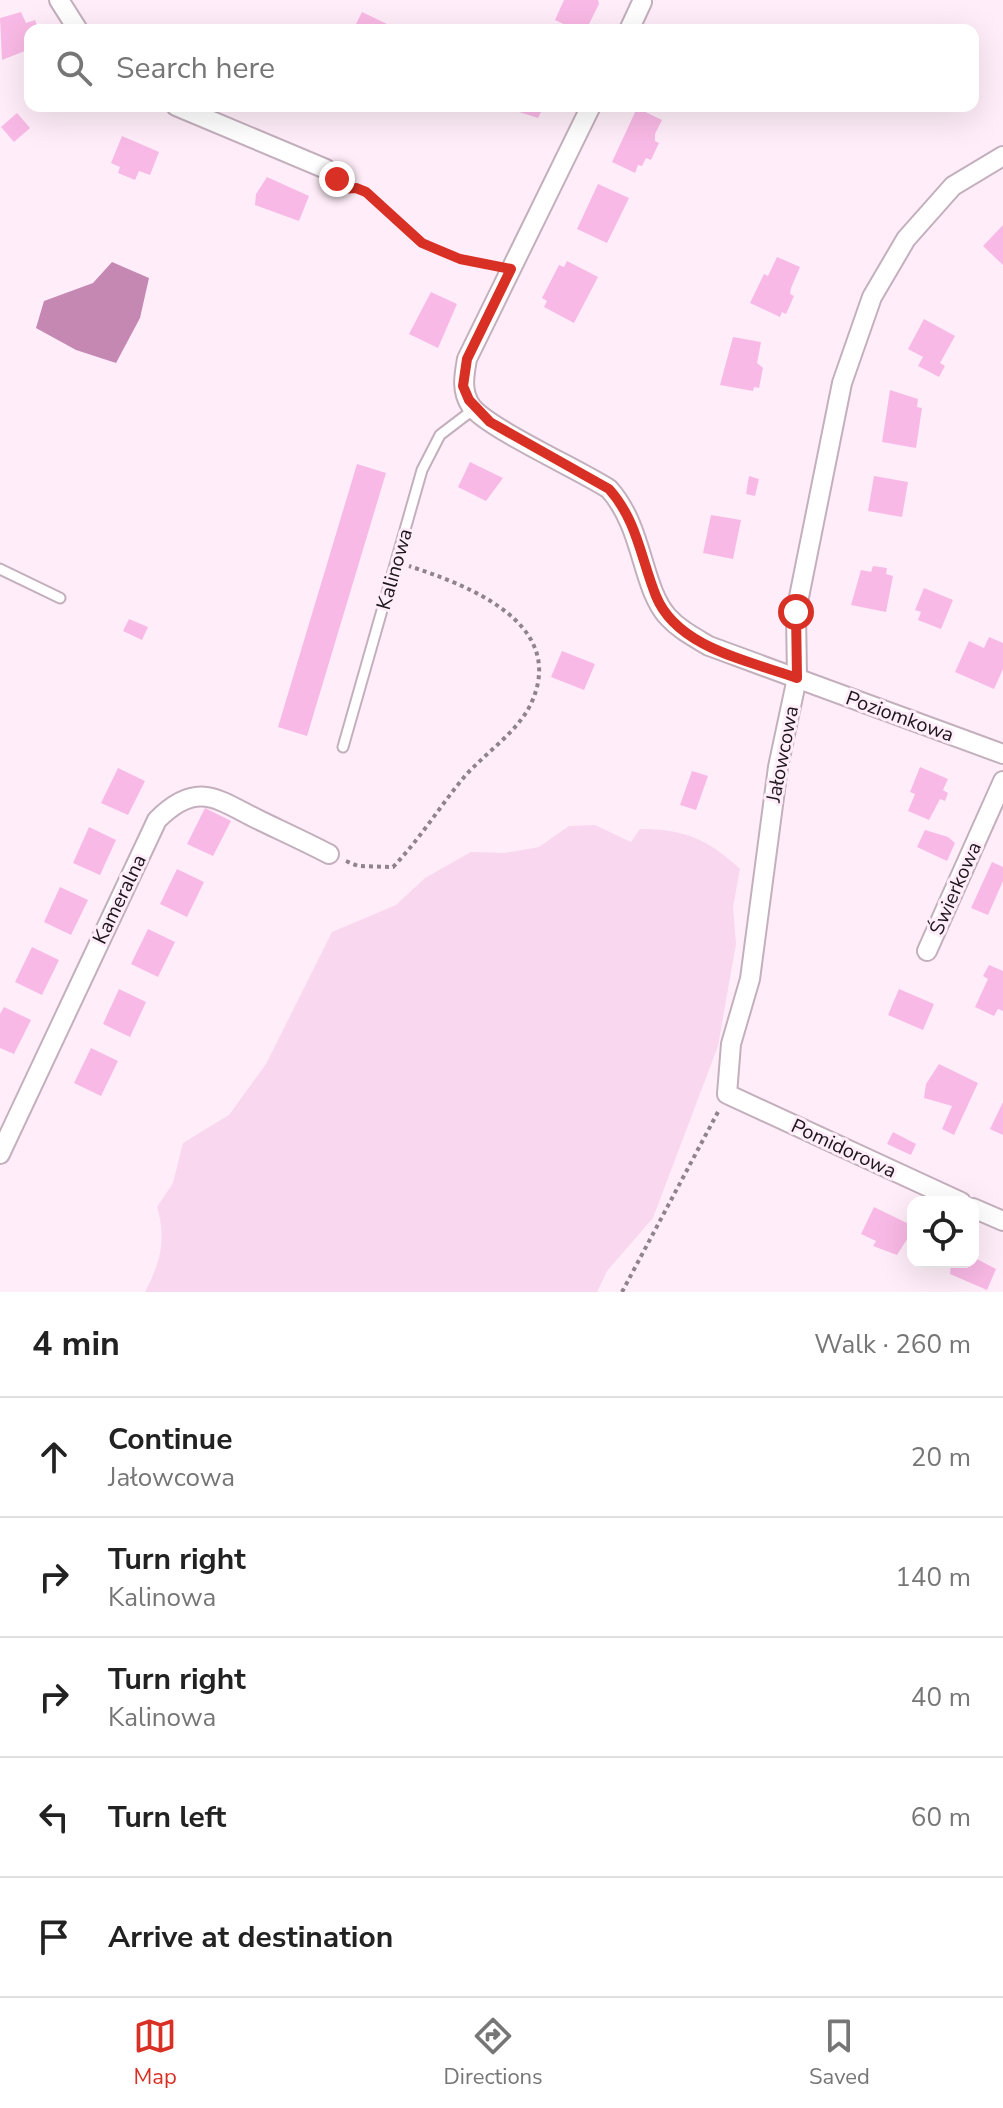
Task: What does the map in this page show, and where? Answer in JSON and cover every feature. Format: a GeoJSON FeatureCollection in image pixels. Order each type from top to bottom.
{"type":"FeatureCollection","features":[{"type":"Feature","properties":{"kind":"street"},"geometry":{"type":"LineString","coordinates":[[59,0],[74,24]]}},
{"type":"Feature","properties":{"kind":"street"},"geometry":{"type":"LineString","coordinates":[[632,24],[642,2]]}},
{"type":"Feature","properties":{"kind":"street"},"geometry":{"type":"LineString","coordinates":[[190,112],[326,169]]}},
{"type":"Feature","properties":{"kind":"street"},"geometry":{"type":"LineString","coordinates":[[588,112],[467,359],[463,386],[474,409],[490,422],[609,489],[624,506],[633,526],[656,597],[666,616],[686,633],[709,646],[797,678]]}},
{"type":"Feature","properties":{"kind":"street","name":"Jałowcowa"},"geometry":{"type":"LineString","coordinates":[[727,1094],[731,1044],[750,979],[778,767],[797,678],[796,612],[842,383],[872,297],[906,239],[953,186],[1003,156]]}},
{"type":"Feature","properties":{"kind":"street","name":"Poziomkowa"},"geometry":{"type":"LineString","coordinates":[[797,678],[1003,754]]}},
{"type":"Feature","properties":{"kind":"street","name":"Świerkowa"},"geometry":{"type":"LineString","coordinates":[[927,951],[1003,781]]}},
{"type":"Feature","properties":{"kind":"street","name":"Kameralna"},"geometry":{"type":"LineString","coordinates":[[0,1154],[157,820],[176,801],[198,797],[227,801],[329,854]]}},
{"type":"Feature","properties":{"kind":"street","name":"Pomidorowa"},"geometry":{"type":"LineString","coordinates":[[727,1094],[948,1196]]}},
{"type":"Feature","properties":{"kind":"street"},"geometry":{"type":"LineString","coordinates":[[979,1211],[1003,1221]]}},
{"type":"Feature","properties":{"kind":"lane","name":"Kalinowa"},"geometry":{"type":"LineString","coordinates":[[343,747],[422,470],[440,435],[474,409]]}},
{"type":"Feature","properties":{"kind":"lane"},"geometry":{"type":"LineString","coordinates":[[0,569],[60,598]]}},
{"type":"Feature","properties":{"kind":"path"},"geometry":{"type":"LineString","coordinates":[[326,169],[341,189],[356,188],[366,192],[422,243],[460,259],[511,269]]}},
{"type":"Feature","properties":{"kind":"path"},"geometry":{"type":"LineString","coordinates":[[329,854],[358,866],[393,867],[417,843],[465,776],[513,727],[533,699],[539,665],[527,633],[501,605],[449,579],[396,562]]}},
{"type":"Feature","properties":{"kind":"path"},"geometry":{"type":"LineString","coordinates":[[622,1292],[727,1094]]}},
{"type":"Feature","properties":{"kind":"shaded area"},"geometry":{"type":"Polygon","coordinates":[[[112,262],[149,278],[140,318],[116,363],[76,350],[36,328],[44,301],[93,283],[112,262]]]}},
{"type":"Feature","properties":{"kind":"shaded area"},"geometry":{"type":"Polygon","coordinates":[[[595,825],[631,842],[640,829],[683,834],[706,843],[740,869],[733,907],[736,944],[718,1046],[653,1218],[607,1271],[597,1292],[145,1292],[155,1271],[162,1241],[157,1207],[173,1183],[183,1143],[229,1115],[266,1064],[332,932],[396,905],[425,878],[471,852],[505,853],[539,847],[569,826],[595,825]]]}},
{"type":"Feature","properties":{"kind":"building"},"geometry":{"type":"Polygon","coordinates":[[[564,0],[598,0],[589,24],[563,24],[555,20],[564,0]]]}},
{"type":"Feature","properties":{"kind":"building"},"geometry":{"type":"Polygon","coordinates":[[[21,12],[26,23],[35,20],[37,24],[24,24],[24,51],[2,60],[0,18],[21,12]]]}},
{"type":"Feature","properties":{"kind":"building"},"geometry":{"type":"Polygon","coordinates":[[[362,12],[387,24],[356,24],[362,12]]]}},
{"type":"Feature","properties":{"kind":"building"},"geometry":{"type":"Polygon","coordinates":[[[519,112],[541,112],[538,118],[519,112]]]}},
{"type":"Feature","properties":{"kind":"building"},"geometry":{"type":"Polygon","coordinates":[[[635,112],[645,112],[662,120],[655,134],[655,141],[659,143],[651,160],[646,158],[635,173],[612,162],[635,112]]]}},
{"type":"Feature","properties":{"kind":"building"},"geometry":{"type":"Polygon","coordinates":[[[17,113],[30,128],[14,142],[1,127],[17,113]]]}},
{"type":"Feature","properties":{"kind":"building"},"geometry":{"type":"Polygon","coordinates":[[[122,136],[159,152],[150,175],[139,171],[135,180],[118,173],[120,167],[111,163],[122,136]]]}},
{"type":"Feature","properties":{"kind":"building"},"geometry":{"type":"Polygon","coordinates":[[[267,177],[309,196],[299,221],[255,205],[256,194],[267,177]]]}},
{"type":"Feature","properties":{"kind":"building"},"geometry":{"type":"Polygon","coordinates":[[[598,184],[629,198],[607,243],[577,229],[598,184]]]}},
{"type":"Feature","properties":{"kind":"building"},"geometry":{"type":"Polygon","coordinates":[[[1003,225],[1003,265],[983,246],[1003,225]]]}},
{"type":"Feature","properties":{"kind":"building"},"geometry":{"type":"Polygon","coordinates":[[[777,257],[800,267],[791,288],[790,294],[794,296],[786,314],[782,312],[780,317],[750,303],[764,274],[768,276],[777,257]]]}},
{"type":"Feature","properties":{"kind":"building"},"geometry":{"type":"Polygon","coordinates":[[[567,261],[598,277],[574,323],[544,307],[547,301],[542,298],[559,265],[564,267],[567,261]]]}},
{"type":"Feature","properties":{"kind":"building"},"geometry":{"type":"Polygon","coordinates":[[[431,292],[457,304],[438,348],[409,334],[431,292]]]}},
{"type":"Feature","properties":{"kind":"building"},"geometry":{"type":"Polygon","coordinates":[[[924,319],[955,336],[940,363],[945,366],[939,377],[918,366],[923,357],[908,349],[924,319]]]}},
{"type":"Feature","properties":{"kind":"building"},"geometry":{"type":"Polygon","coordinates":[[[733,337],[761,342],[757,363],[763,368],[759,388],[754,387],[753,391],[720,385],[733,337]]]}},
{"type":"Feature","properties":{"kind":"building"},"geometry":{"type":"Polygon","coordinates":[[[890,390],[918,399],[917,407],[922,408],[916,448],[882,442],[890,390]]]}},
{"type":"Feature","properties":{"kind":"building"},"geometry":{"type":"Polygon","coordinates":[[[470,462],[503,478],[486,501],[458,487],[470,462]]]}},
{"type":"Feature","properties":{"kind":"building"},"geometry":{"type":"Polygon","coordinates":[[[357,464],[386,473],[307,736],[278,727],[357,464]]]}},
{"type":"Feature","properties":{"kind":"building"},"geometry":{"type":"Polygon","coordinates":[[[749,476],[759,479],[755,496],[746,494],[749,476]]]}},
{"type":"Feature","properties":{"kind":"building"},"geometry":{"type":"Polygon","coordinates":[[[874,476],[908,482],[902,517],[868,511],[874,476]]]}},
{"type":"Feature","properties":{"kind":"building"},"geometry":{"type":"Polygon","coordinates":[[[711,515],[741,520],[733,559],[703,553],[711,515]]]}},
{"type":"Feature","properties":{"kind":"building"},"geometry":{"type":"Polygon","coordinates":[[[873,566],[887,568],[886,574],[893,576],[886,612],[851,605],[861,570],[871,572],[873,566]]]}},
{"type":"Feature","properties":{"kind":"building"},"geometry":{"type":"Polygon","coordinates":[[[924,588],[953,600],[941,629],[918,620],[921,612],[915,610],[924,588]]]}},
{"type":"Feature","properties":{"kind":"building"},"geometry":{"type":"Polygon","coordinates":[[[129,619],[148,627],[142,640],[123,631],[129,619]]]}},
{"type":"Feature","properties":{"kind":"building"},"geometry":{"type":"Polygon","coordinates":[[[989,637],[1003,643],[1003,669],[994,689],[955,672],[969,641],[984,648],[989,637]]]}},
{"type":"Feature","properties":{"kind":"building"},"geometry":{"type":"Polygon","coordinates":[[[562,651],[595,664],[584,690],[551,677],[562,651]]]}},
{"type":"Feature","properties":{"kind":"building"},"geometry":{"type":"Polygon","coordinates":[[[920,767],[948,779],[943,790],[948,793],[945,801],[940,799],[929,820],[908,811],[915,794],[910,792],[920,767]]]}},
{"type":"Feature","properties":{"kind":"building"},"geometry":{"type":"Polygon","coordinates":[[[118,768],[145,781],[128,815],[101,803],[118,768]]]}},
{"type":"Feature","properties":{"kind":"building"},"geometry":{"type":"Polygon","coordinates":[[[692,771],[708,776],[696,810],[680,805],[692,771]]]}},
{"type":"Feature","properties":{"kind":"building"},"geometry":{"type":"Polygon","coordinates":[[[205,808],[231,821],[213,856],[187,844],[205,808]]]}},
{"type":"Feature","properties":{"kind":"building"},"geometry":{"type":"Polygon","coordinates":[[[89,827],[116,840],[100,875],[73,863],[89,827]]]}},
{"type":"Feature","properties":{"kind":"building"},"geometry":{"type":"Polygon","coordinates":[[[925,830],[948,837],[955,843],[947,861],[917,847],[925,830]]]}},
{"type":"Feature","properties":{"kind":"building"},"geometry":{"type":"Polygon","coordinates":[[[992,862],[1003,867],[1003,881],[988,915],[971,908],[992,862]]]}},
{"type":"Feature","properties":{"kind":"building"},"geometry":{"type":"Polygon","coordinates":[[[177,869],[204,882],[187,917],[160,904],[177,869]]]}},
{"type":"Feature","properties":{"kind":"building"},"geometry":{"type":"Polygon","coordinates":[[[60,887],[88,900],[71,935],[44,922],[60,887]]]}},
{"type":"Feature","properties":{"kind":"building"},"geometry":{"type":"Polygon","coordinates":[[[148,929],[175,942],[158,977],[131,964],[148,929]]]}},
{"type":"Feature","properties":{"kind":"building"},"geometry":{"type":"Polygon","coordinates":[[[32,947],[59,960],[42,995],[15,982],[32,947]]]}},
{"type":"Feature","properties":{"kind":"building"},"geometry":{"type":"Polygon","coordinates":[[[989,965],[1003,971],[1003,1011],[998,1009],[994,1016],[975,1007],[988,979],[983,976],[989,965]]]}},
{"type":"Feature","properties":{"kind":"building"},"geometry":{"type":"Polygon","coordinates":[[[119,989],[146,1002],[130,1037],[103,1024],[119,989]]]}},
{"type":"Feature","properties":{"kind":"building"},"geometry":{"type":"Polygon","coordinates":[[[899,989],[934,1004],[923,1030],[888,1015],[899,989]]]}},
{"type":"Feature","properties":{"kind":"building"},"geometry":{"type":"Polygon","coordinates":[[[4,1007],[31,1020],[14,1054],[0,1048],[0,1014],[4,1007]]]}},
{"type":"Feature","properties":{"kind":"building"},"geometry":{"type":"Polygon","coordinates":[[[91,1048],[118,1061],[101,1096],[74,1083],[91,1048]]]}},
{"type":"Feature","properties":{"kind":"building"},"geometry":{"type":"Polygon","coordinates":[[[939,1064],[978,1083],[954,1135],[942,1129],[952,1106],[924,1098],[926,1084],[939,1064]]]}},
{"type":"Feature","properties":{"kind":"building"},"geometry":{"type":"Polygon","coordinates":[[[1003,1102],[1003,1135],[990,1129],[1003,1102]]]}},
{"type":"Feature","properties":{"kind":"building"},"geometry":{"type":"Polygon","coordinates":[[[893,1132],[916,1144],[911,1155],[887,1144],[893,1132]]]}},
{"type":"Feature","properties":{"kind":"building"},"geometry":{"type":"Polygon","coordinates":[[[874,1207],[907,1223],[907,1239],[897,1255],[873,1246],[876,1241],[861,1234],[874,1207]]]}},
{"type":"Feature","properties":{"kind":"building"},"geometry":{"type":"Polygon","coordinates":[[[979,1260],[996,1269],[987,1290],[950,1274],[950,1268],[979,1268],[979,1260]]]}},
{"type":"Feature","properties":{"kind":"route"},"geometry":{"type":"LineString","coordinates":[[337,179],[341,189],[356,188],[366,192],[422,243],[460,259],[511,269],[467,359],[463,386],[472,407],[490,422],[609,489],[624,506],[633,526],[656,597],[666,616],[686,633],[709,646],[797,678],[796,612]]}}]}
